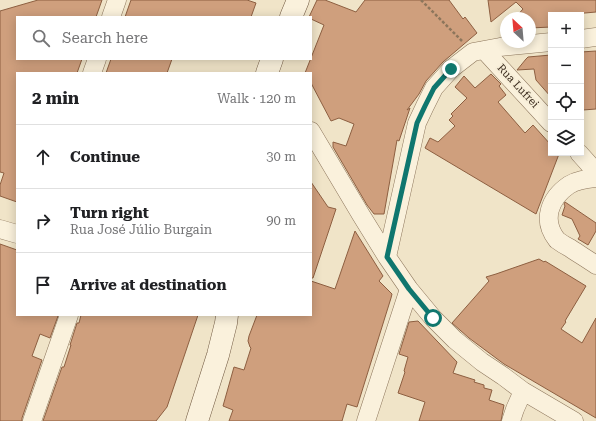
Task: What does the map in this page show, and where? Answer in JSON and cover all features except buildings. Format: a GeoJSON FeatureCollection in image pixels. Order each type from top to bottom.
{"type":"FeatureCollection","features":[{"type":"Feature","properties":{"kind":"main road"},"geometry":{"type":"LineString","coordinates":[[291,16],[298,0]]}},
{"type":"Feature","properties":{"kind":"main road"},"geometry":{"type":"LineString","coordinates":[[197,421],[218,355],[227,316]]}},
{"type":"Feature","properties":{"kind":"street"},"geometry":{"type":"LineString","coordinates":[[111,16],[117,0]]}},
{"type":"Feature","properties":{"kind":"street"},"geometry":{"type":"LineString","coordinates":[[584,39],[596,37]]}},
{"type":"Feature","properties":{"kind":"street"},"geometry":{"type":"LineString","coordinates":[[387,257],[417,123],[434,88],[451,69],[479,51],[548,42]]}},
{"type":"Feature","properties":{"kind":"street","name":"Rua Lufrei"},"geometry":{"type":"LineString","coordinates":[[479,51],[548,120]]}},
{"type":"Feature","properties":{"kind":"street"},"geometry":{"type":"LineString","coordinates":[[92,72],[97,60]]}},
{"type":"Feature","properties":{"kind":"street"},"geometry":{"type":"LineString","coordinates":[[312,133],[387,257],[409,289],[433,318],[455,340],[482,362],[523,391],[574,421]]}},
{"type":"Feature","properties":{"kind":"street"},"geometry":{"type":"LineString","coordinates":[[582,156],[596,172]]}},
{"type":"Feature","properties":{"kind":"street"},"geometry":{"type":"LineString","coordinates":[[596,178],[570,184],[559,193],[550,209],[549,224],[552,233],[559,242],[596,265]]}},
{"type":"Feature","properties":{"kind":"street"},"geometry":{"type":"LineString","coordinates":[[0,229],[16,234]]}},
{"type":"Feature","properties":{"kind":"street"},"geometry":{"type":"LineString","coordinates":[[366,421],[409,289]]}},
{"type":"Feature","properties":{"kind":"street"},"geometry":{"type":"LineString","coordinates":[[32,421],[69,316]]}},
{"type":"Feature","properties":{"kind":"street"},"geometry":{"type":"LineString","coordinates":[[511,421],[523,391]]}},
{"type":"Feature","properties":{"kind":"path"},"geometry":{"type":"LineString","coordinates":[[421,0],[479,51]]}},
{"type":"Feature","properties":{"kind":"route"},"geometry":{"type":"LineString","coordinates":[[433,318],[409,289],[387,257],[417,123],[434,88],[451,69]]}}]}
